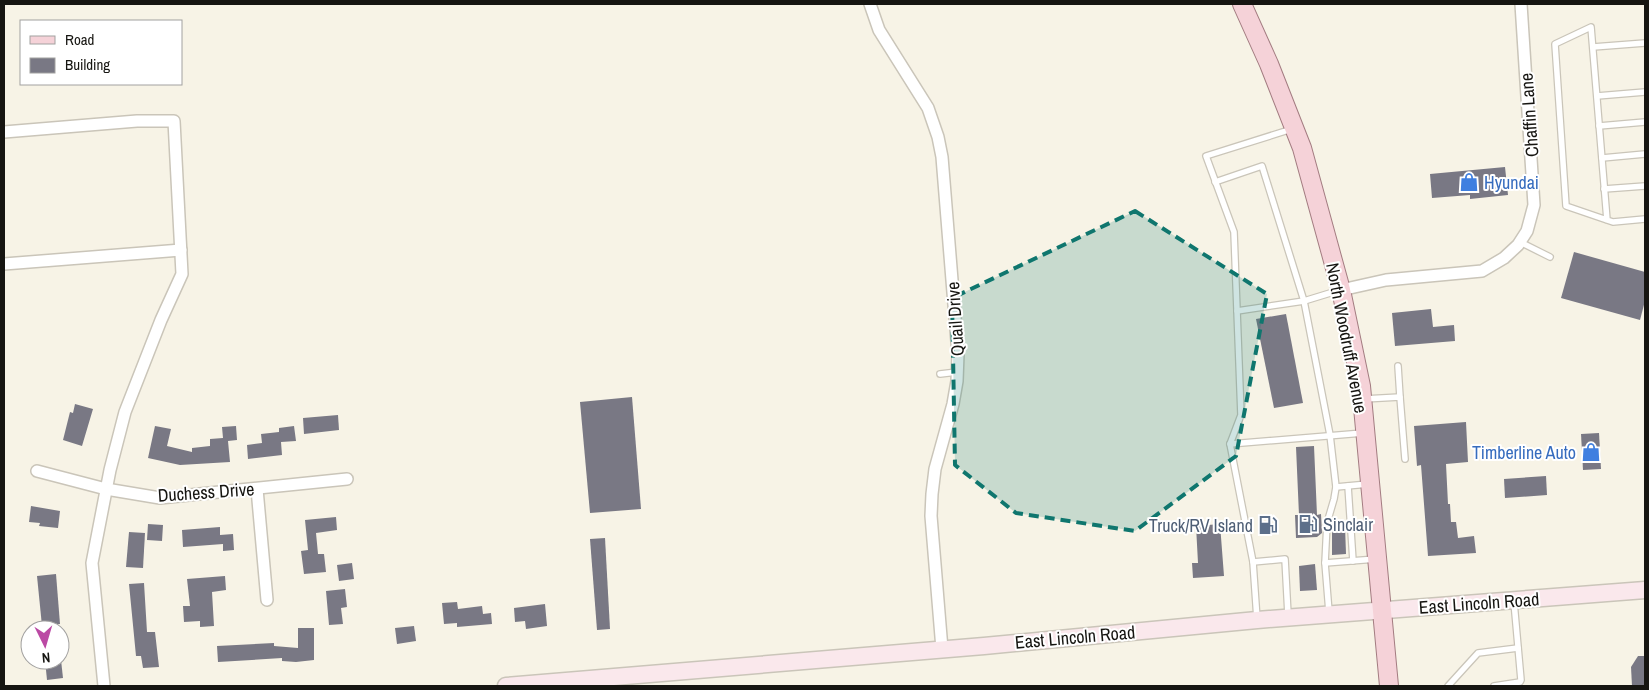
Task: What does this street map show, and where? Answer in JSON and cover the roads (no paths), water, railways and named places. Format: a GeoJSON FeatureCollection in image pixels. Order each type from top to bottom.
{"type":"FeatureCollection","features":[{"type":"Feature","properties":{"kind":"main road","name":"North Woodruff Avenue"},"geometry":{"type":"LineString","coordinates":[[1242,4],[1269,64],[1302,148],[1341,290],[1362,399],[1389,686]]}},
{"type":"Feature","properties":{"kind":"main road","name":"East Lincoln Road"},"geometry":{"type":"LineString","coordinates":[[506,686],[1288,617],[1645,590]]}},
{"type":"Feature","properties":{"kind":"street","name":"Quail Drive"},"geometry":{"type":"LineString","coordinates":[[870,4],[879,30],[928,108],[938,137],[942,157],[958,354],[953,404],[935,469],[932,494],[931,516],[942,649]]}},
{"type":"Feature","properties":{"kind":"street","name":"Chaffin Lane"},"geometry":{"type":"LineString","coordinates":[[1341,290],[1386,280],[1482,271],[1504,258],[1527,232],[1534,205],[1521,4]]}},
{"type":"Feature","properties":{"kind":"street"},"geometry":{"type":"LineString","coordinates":[[4,132],[137,121],[174,121],[182,274],[161,320],[125,412],[106,489],[92,562],[104,686]]}},
{"type":"Feature","properties":{"kind":"street"},"geometry":{"type":"LineString","coordinates":[[4,264],[181,250]]}},
{"type":"Feature","properties":{"kind":"street","name":"Duchess Drive"},"geometry":{"type":"LineString","coordinates":[[37,471],[106,489],[160,498],[347,479]]}},
{"type":"Feature","properties":{"kind":"street"},"geometry":{"type":"LineString","coordinates":[[256,488],[267,600]]}},
{"type":"Feature","properties":{"kind":"lane"},"geometry":{"type":"LineString","coordinates":[[1607,220],[1591,27],[1555,44],[1566,206],[1612,222],[1645,219]]}},
{"type":"Feature","properties":{"kind":"lane"},"geometry":{"type":"LineString","coordinates":[[1593,47],[1645,43]]}},
{"type":"Feature","properties":{"kind":"lane"},"geometry":{"type":"LineString","coordinates":[[1597,96],[1645,92]]}},
{"type":"Feature","properties":{"kind":"lane"},"geometry":{"type":"LineString","coordinates":[[1599,126],[1645,122]]}},
{"type":"Feature","properties":{"kind":"lane"},"geometry":{"type":"LineString","coordinates":[[1257,620],[1253,562],[1230,444],[1241,415],[1234,232],[1206,156],[1294,128]]}},
{"type":"Feature","properties":{"kind":"lane"},"geometry":{"type":"LineString","coordinates":[[1602,158],[1645,154]]}},
{"type":"Feature","properties":{"kind":"lane"},"geometry":{"type":"LineString","coordinates":[[1215,182],[1262,166],[1304,301],[1330,436],[1336,487],[1327,523],[1325,563],[1330,614]]}},
{"type":"Feature","properties":{"kind":"lane"},"geometry":{"type":"LineString","coordinates":[[1604,189],[1645,186]]}},
{"type":"Feature","properties":{"kind":"lane"},"geometry":{"type":"LineString","coordinates":[[1520,242],[1550,257]]}},
{"type":"Feature","properties":{"kind":"lane"},"geometry":{"type":"LineString","coordinates":[[1237,311],[1304,301],[1341,290]]}},
{"type":"Feature","properties":{"kind":"lane"},"geometry":{"type":"LineString","coordinates":[[1398,366],[1405,459]]}},
{"type":"Feature","properties":{"kind":"lane"},"geometry":{"type":"LineString","coordinates":[[940,374],[957,372]]}},
{"type":"Feature","properties":{"kind":"lane"},"geometry":{"type":"LineString","coordinates":[[1362,399],[1400,397]]}},
{"type":"Feature","properties":{"kind":"lane"},"geometry":{"type":"LineString","coordinates":[[1230,444],[1365,433]]}},
{"type":"Feature","properties":{"kind":"lane"},"geometry":{"type":"LineString","coordinates":[[1336,487],[1370,484]]}},
{"type":"Feature","properties":{"kind":"lane"},"geometry":{"type":"LineString","coordinates":[[1348,486],[1353,561]]}},
{"type":"Feature","properties":{"kind":"lane"},"geometry":{"type":"LineString","coordinates":[[1325,563],[1378,558]]}},
{"type":"Feature","properties":{"kind":"lane"},"geometry":{"type":"LineString","coordinates":[[1253,562],[1285,559],[1288,617]]}},
{"type":"Feature","properties":{"kind":"lane"},"geometry":{"type":"LineString","coordinates":[[1494,686],[1520,682],[1514,600]]}},
{"type":"Feature","properties":{"kind":"lane"},"geometry":{"type":"LineString","coordinates":[[1448,686],[1478,653],[1518,648]]}},
{"type":"Feature","properties":{"kind":"place","name":"Hyundai"},"geometry":{"type":"Point","coordinates":[1469,182]}},
{"type":"Feature","properties":{"kind":"place","name":"Timberline Auto"},"geometry":{"type":"Point","coordinates":[1591,452]}},
{"type":"Feature","properties":{"kind":"place","name":"Sinclair"},"geometry":{"type":"Point","coordinates":[1308,524]}},
{"type":"Feature","properties":{"kind":"place","name":"Truck/RV Island"},"geometry":{"type":"Point","coordinates":[1268,525]}}]}
